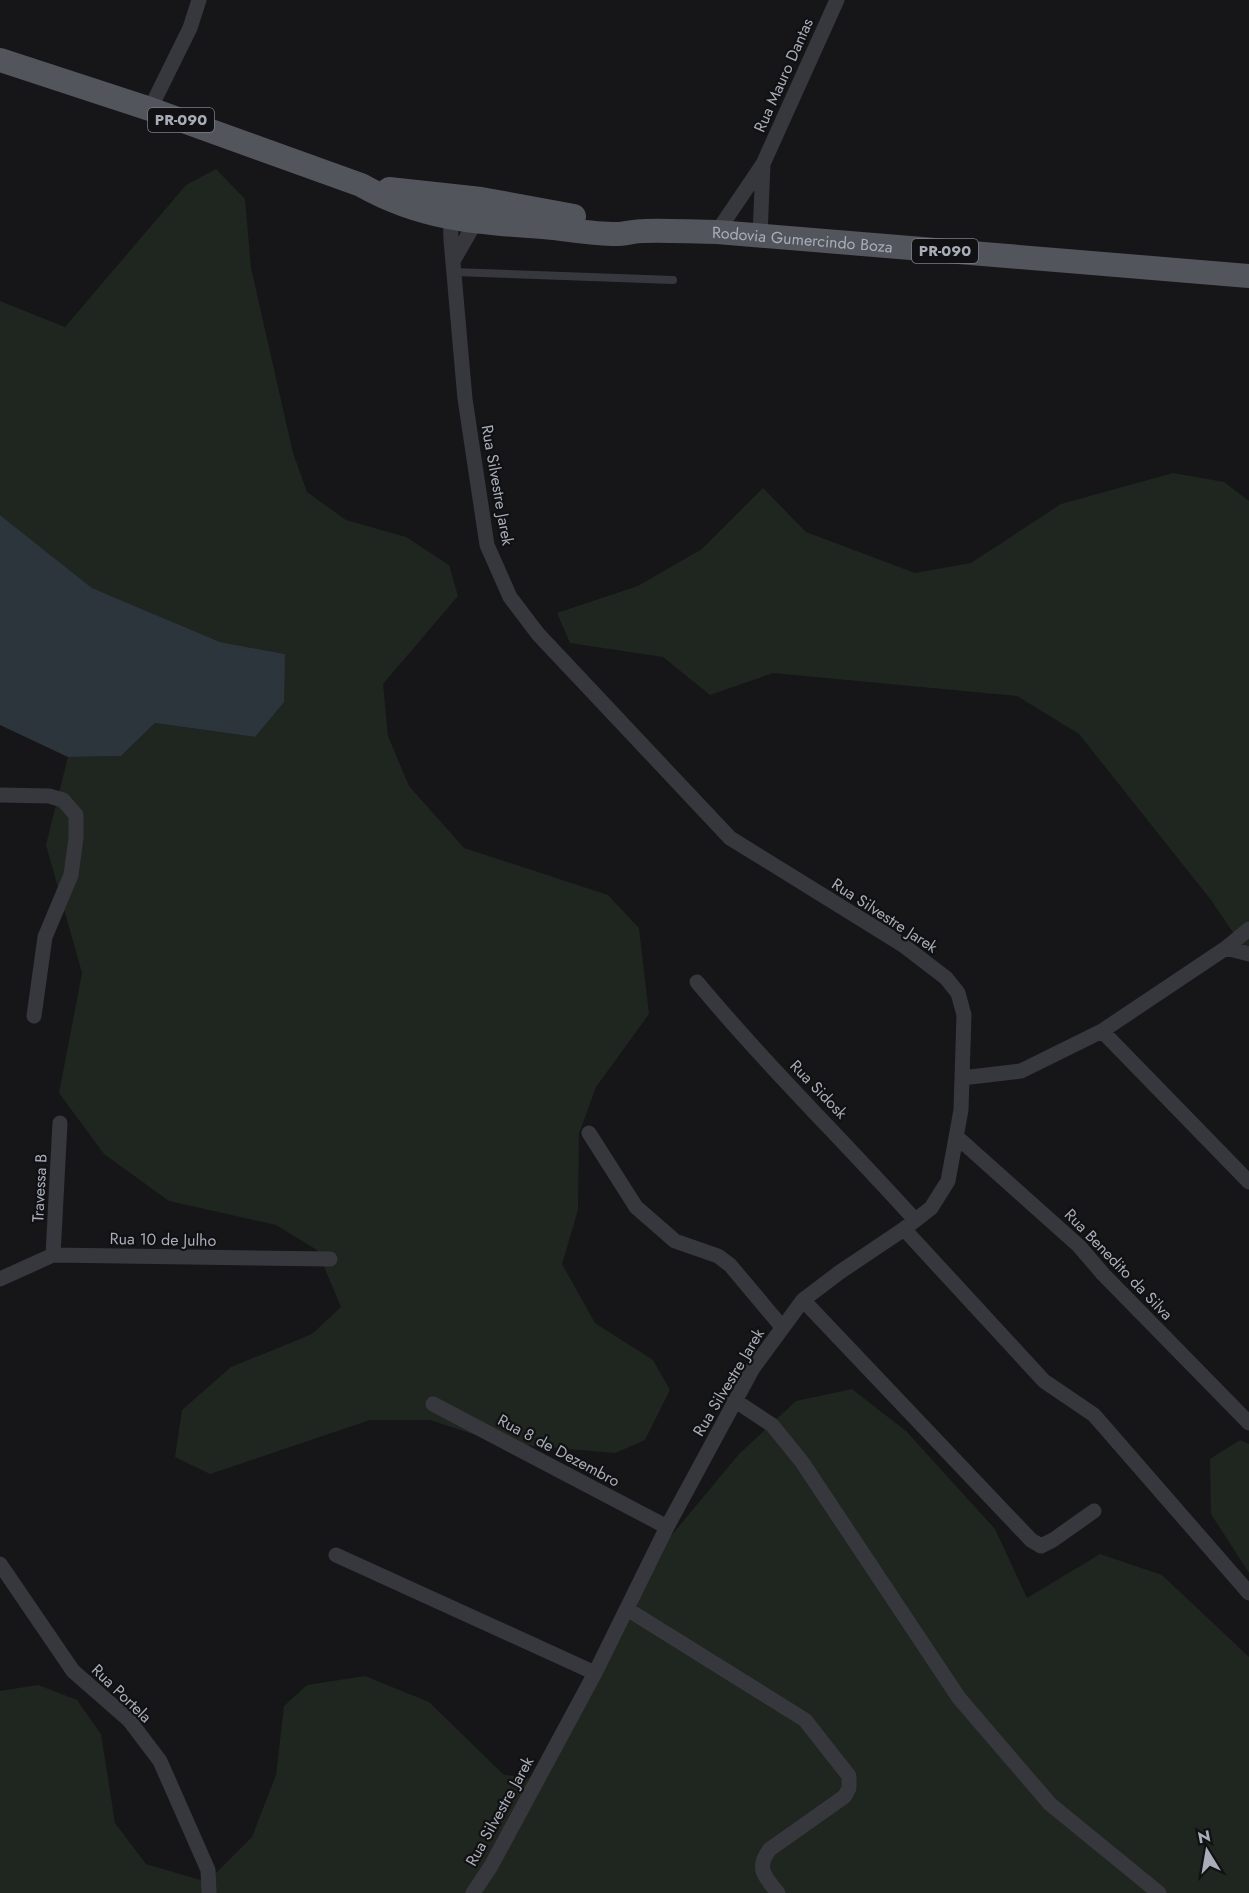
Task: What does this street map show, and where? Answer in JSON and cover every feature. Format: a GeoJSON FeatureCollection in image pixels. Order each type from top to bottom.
{"type":"FeatureCollection","features":[{"type":"Feature","properties":{"kind":"main road","name":"Rodovia Gumercindo Boza"},"geometry":{"type":"LineString","coordinates":[[0,60],[150,109],[361,185],[391,200],[449,219],[595,233],[717,232],[1249,276]]}},
{"type":"Feature","properties":{"kind":"main road","name":"Rodovia Gumercindo Boza"},"geometry":{"type":"LineString","coordinates":[[361,185],[481,199],[599,220],[641,231]]}},
{"type":"Feature","properties":{"kind":"street"},"geometry":{"type":"LineString","coordinates":[[150,109],[190,28],[199,0]]}},
{"type":"Feature","properties":{"kind":"street","name":"Rua Mauro Dantas"},"geometry":{"type":"LineString","coordinates":[[717,232],[763,164],[837,0]]}},
{"type":"Feature","properties":{"kind":"street","name":"Rua Mauro Dantas"},"geometry":{"type":"LineString","coordinates":[[760,236],[763,164]]}},
{"type":"Feature","properties":{"kind":"street"},"geometry":{"type":"LineString","coordinates":[[449,219],[450,195]]}},
{"type":"Feature","properties":{"kind":"street"},"geometry":{"type":"LineString","coordinates":[[453,267],[475,223],[481,199]]}},
{"type":"Feature","properties":{"kind":"street","name":"Rua Silvestre Jarek"},"geometry":{"type":"LineString","coordinates":[[449,219],[465,399],[487,545],[510,597],[538,634],[730,838],[903,945],[946,978],[958,993],[964,1015],[957,1137],[948,1181],[931,1208],[803,1300],[753,1368],[668,1527],[595,1673],[491,1866],[473,1893]]}},
{"type":"Feature","properties":{"kind":"street"},"geometry":{"type":"LineString","coordinates":[[0,795],[49,796],[63,800],[76,815],[76,838],[71,876],[45,937],[34,1016]]}},
{"type":"Feature","properties":{"kind":"street"},"geometry":{"type":"LineString","coordinates":[[962,1078],[1021,1071],[1102,1031],[1227,948],[1249,929]]}},
{"type":"Feature","properties":{"kind":"street"},"geometry":{"type":"LineString","coordinates":[[1227,948],[1249,954]]}},
{"type":"Feature","properties":{"kind":"street","name":"Rua Sidosk"},"geometry":{"type":"LineString","coordinates":[[698,982],[735,1027],[859,1158],[910,1225],[1044,1382],[1094,1415],[1249,1593]]}},
{"type":"Feature","properties":{"kind":"street"},"geometry":{"type":"LineString","coordinates":[[1102,1031],[1249,1182]]}},
{"type":"Feature","properties":{"kind":"street","name":"Travessa B"},"geometry":{"type":"LineString","coordinates":[[53,1255],[60,1123]]}},
{"type":"Feature","properties":{"kind":"street"},"geometry":{"type":"LineString","coordinates":[[589,1133],[636,1207],[675,1241],[718,1256],[730,1265],[782,1327]]}},
{"type":"Feature","properties":{"kind":"street","name":"Rua Benedito da Silva"},"geometry":{"type":"LineString","coordinates":[[957,1137],[1079,1246],[1249,1423]]}},
{"type":"Feature","properties":{"kind":"street","name":"Rua 10 de Julho"},"geometry":{"type":"LineString","coordinates":[[0,1279],[53,1255],[330,1259]]}},
{"type":"Feature","properties":{"kind":"street"},"geometry":{"type":"LineString","coordinates":[[803,1300],[1031,1540],[1041,1546],[1094,1510]]}},
{"type":"Feature","properties":{"kind":"street"},"geometry":{"type":"LineString","coordinates":[[734,1400],[772,1425],[802,1462],[958,1698],[1050,1804],[1159,1893]]}},
{"type":"Feature","properties":{"kind":"street","name":"Rua 8 de Dezembro"},"geometry":{"type":"LineString","coordinates":[[433,1404],[668,1527]]}},
{"type":"Feature","properties":{"kind":"street"},"geometry":{"type":"LineString","coordinates":[[336,1556],[595,1673]]}},
{"type":"Feature","properties":{"kind":"street","name":"Rua Portela"},"geometry":{"type":"LineString","coordinates":[[0,1564],[73,1671],[129,1720],[160,1761],[208,1870],[209,1893]]}},
{"type":"Feature","properties":{"kind":"street"},"geometry":{"type":"LineString","coordinates":[[627,1609],[805,1720],[849,1776],[846,1796],[770,1849],[764,1856],[761,1863],[762,1870],[778,1893]]}},
{"type":"Feature","properties":{"kind":"lane"},"geometry":{"type":"LineString","coordinates":[[453,267],[673,280]]}},
{"type":"Feature","properties":{"kind":"shaded area"},"geometry":{"type":"Polygon","coordinates":[[[216,169],[245,199],[251,268],[293,453],[307,492],[346,520],[406,537],[449,565],[458,596],[383,684],[388,736],[409,786],[464,848],[608,895],[639,928],[649,1014],[596,1087],[579,1134],[578,1210],[562,1264],[595,1323],[653,1360],[670,1390],[645,1440],[615,1453],[500,1443],[430,1420],[370,1420],[210,1474],[175,1457],[182,1410],[231,1367],[312,1334],[341,1307],[317,1250],[276,1225],[169,1201],[104,1154],[59,1093],[82,973],[46,845],[68,757],[121,756],[155,723],[255,737],[285,654],[220,642],[92,588],[0,515],[0,301],[65,327],[186,185],[216,169]]]}},
{"type":"Feature","properties":{"kind":"shaded area"},"geometry":{"type":"Polygon","coordinates":[[[1173,473],[1224,482],[1249,501],[1249,956],[1211,900],[1079,734],[1017,696],[773,673],[710,695],[663,657],[570,643],[557,613],[638,586],[702,549],[763,488],[806,532],[915,573],[971,563],[1061,504],[1173,473]]]}},
{"type":"Feature","properties":{"kind":"shaded area"},"geometry":{"type":"Polygon","coordinates":[[[0,515],[92,588],[220,642],[285,654],[284,702],[255,737],[155,723],[121,756],[68,757],[0,725],[0,515]]]}},
{"type":"Feature","properties":{"kind":"shaded area"},"geometry":{"type":"Polygon","coordinates":[[[852,1389],[906,1431],[995,1529],[1027,1598],[1100,1554],[1162,1575],[1249,1657],[1249,1893],[0,1893],[0,1691],[38,1685],[77,1700],[101,1734],[115,1823],[146,1864],[207,1882],[252,1837],[276,1775],[284,1706],[307,1685],[365,1676],[429,1702],[504,1775],[533,1778],[665,1543],[739,1454],[796,1401],[852,1389]]]}},
{"type":"Feature","properties":{"kind":"shaded area"},"geometry":{"type":"Polygon","coordinates":[[[1240,1440],[1249,1444],[1249,1573],[1211,1514],[1210,1459],[1240,1440]]]}}]}
